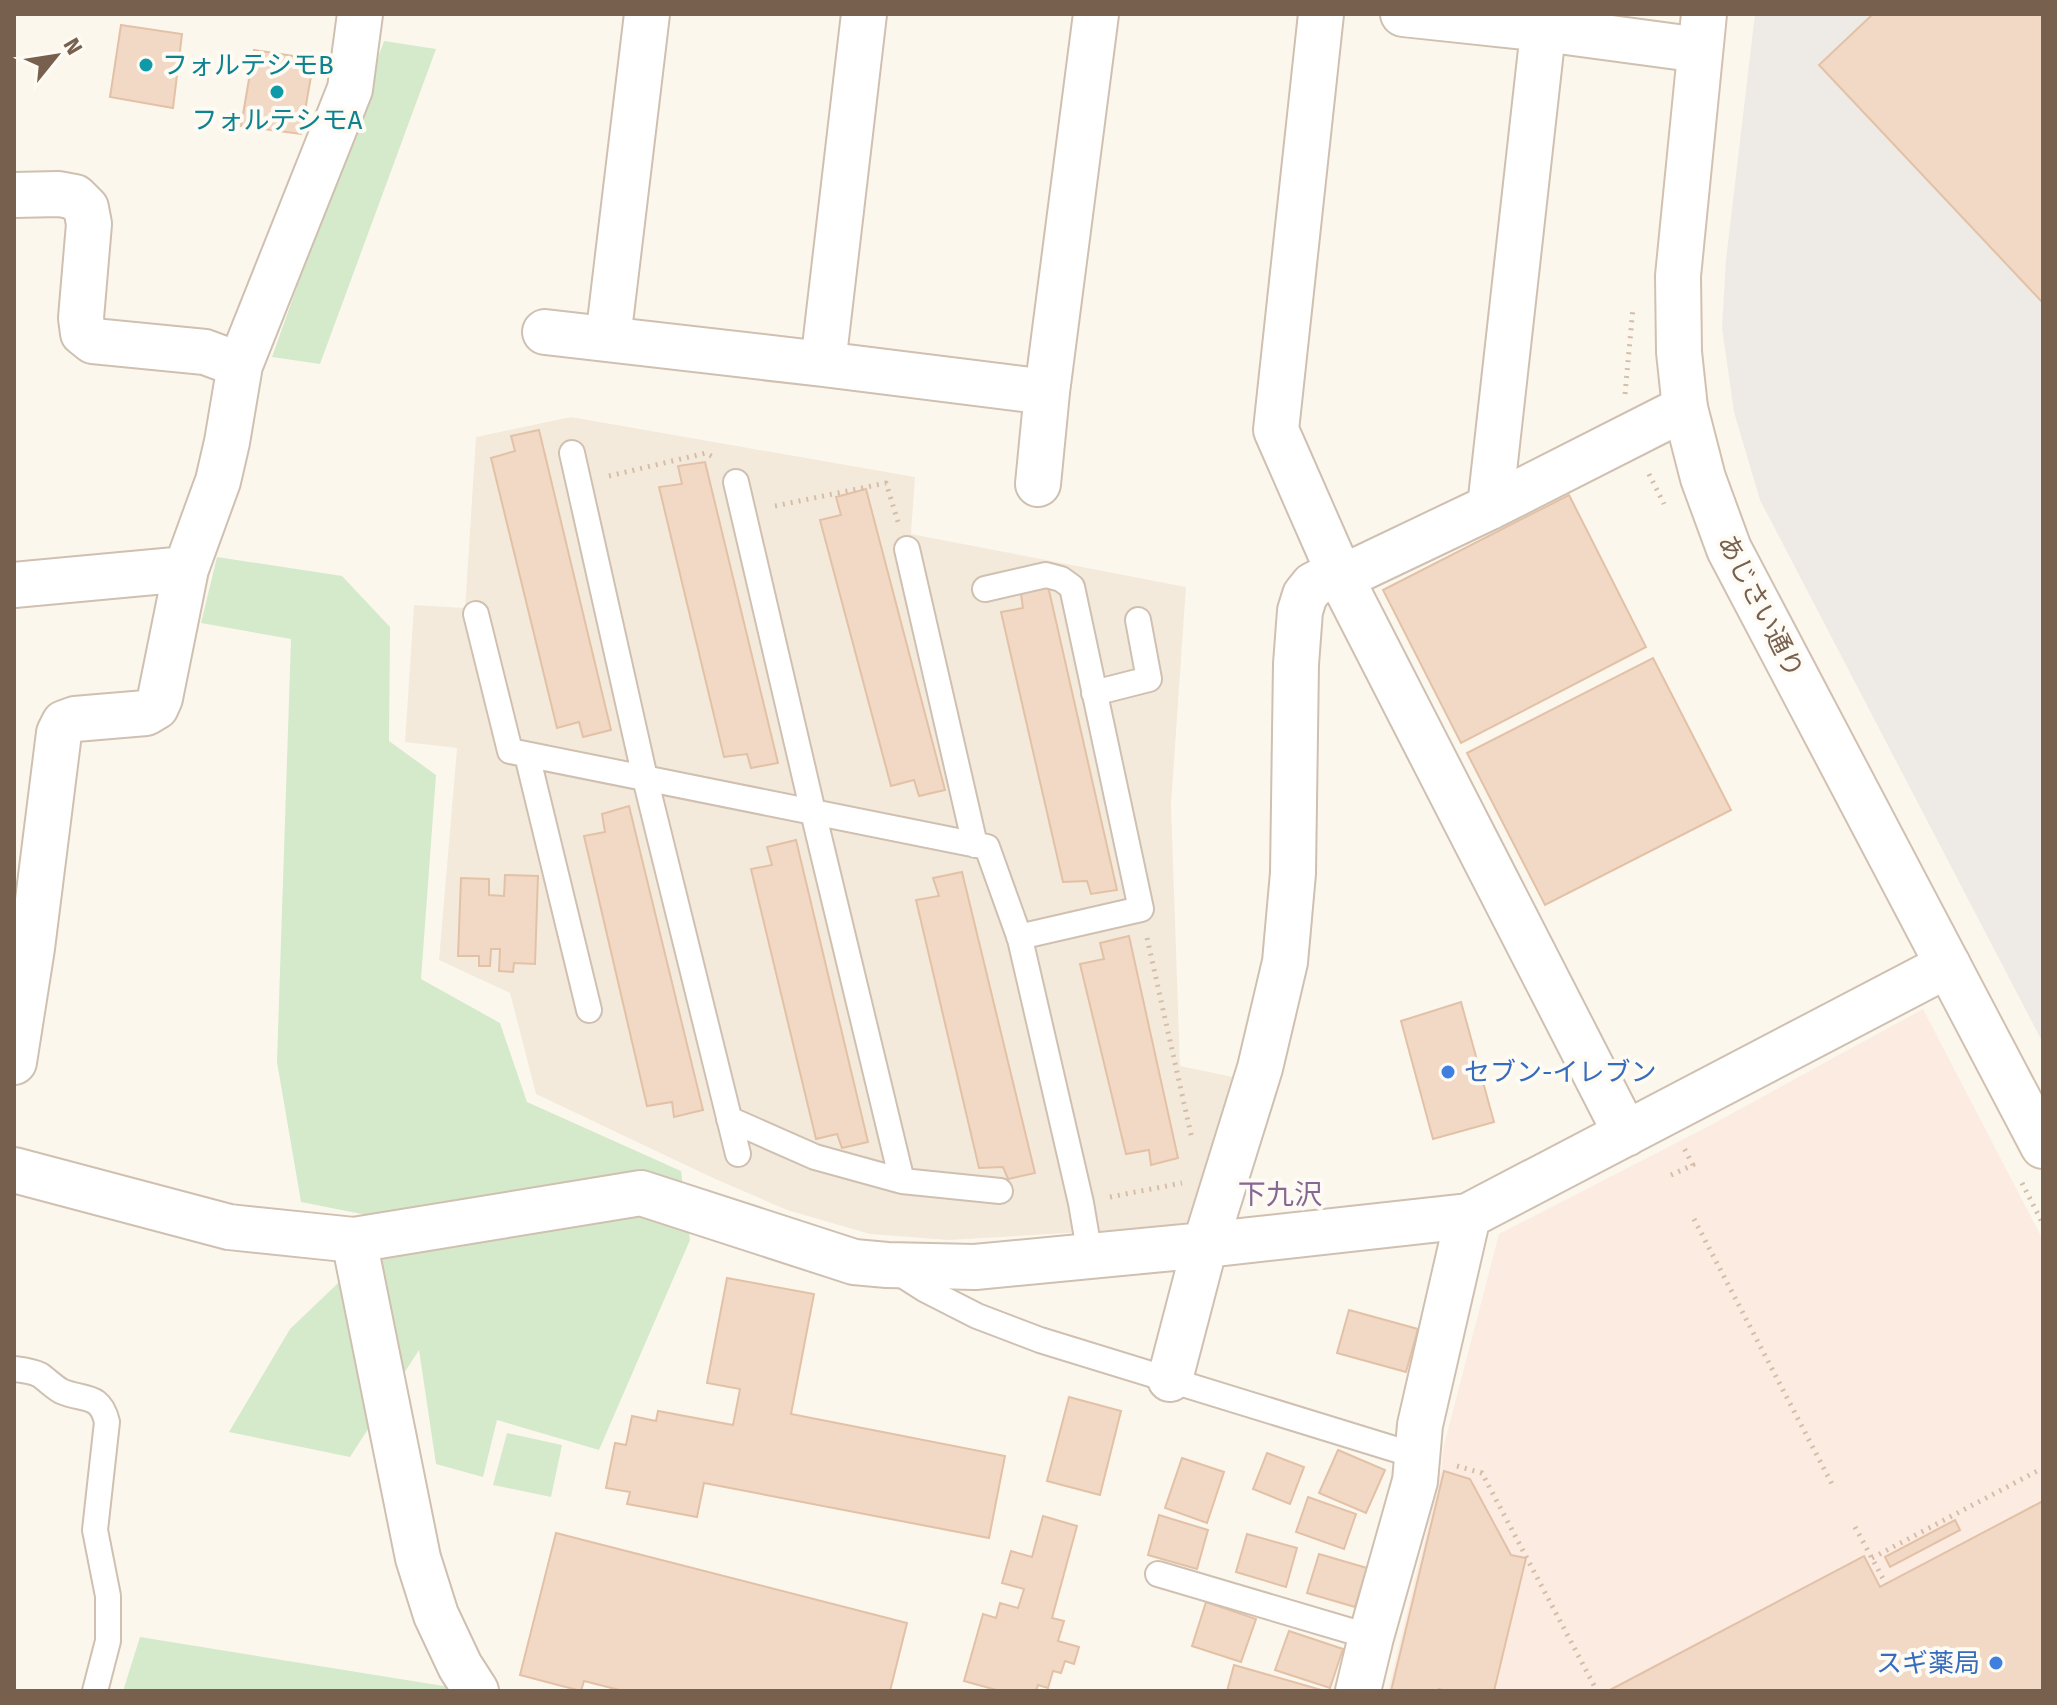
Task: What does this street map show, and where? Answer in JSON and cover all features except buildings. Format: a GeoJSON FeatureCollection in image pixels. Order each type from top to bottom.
{"type":"FeatureCollection","features":[{"type":"Feature","properties":{"kind":"street"},"geometry":{"type":"LineString","coordinates":[[14,1062],[59,733],[64,723],[75,719],[146,713],[156,707],[160,698],[186,569],[218,481],[240,365],[350,89],[360,14]]}},
{"type":"Feature","properties":{"kind":"street"},"geometry":{"type":"LineString","coordinates":[[608,339],[647,14]]}},
{"type":"Feature","properties":{"kind":"street"},"geometry":{"type":"LineString","coordinates":[[823,364],[864,14]]}},
{"type":"Feature","properties":{"kind":"street"},"geometry":{"type":"LineString","coordinates":[[1038,484],[1096,14]]}},
{"type":"Feature","properties":{"kind":"street"},"geometry":{"type":"LineString","coordinates":[[1321,14],[1276,430],[1341,578],[1626,1134]]}},
{"type":"Feature","properties":{"kind":"street"},"geometry":{"type":"LineString","coordinates":[[1403,14],[1702,32]]}},
{"type":"Feature","properties":{"kind":"street"},"geometry":{"type":"LineString","coordinates":[[1490,507],[1545,21]]}},
{"type":"Feature","properties":{"kind":"street","name":"あじさい通り"},"geometry":{"type":"LineString","coordinates":[[1702,32],[1678,276],[1679,352],[1685,408],[1703,478],[1729,549],[1948,965],[2029,1158]]}},
{"type":"Feature","properties":{"kind":"street"},"geometry":{"type":"LineString","coordinates":[[14,195],[59,194],[75,197],[86,208],[89,224],[81,318],[83,333],[93,341],[205,352],[240,365]]}},
{"type":"Feature","properties":{"kind":"street"},"geometry":{"type":"LineString","coordinates":[[545,332],[1047,392]]}},
{"type":"Feature","properties":{"kind":"street"},"geometry":{"type":"LineString","coordinates":[[1170,1379],[1205,1245],[1207,1175],[1260,1068],[1285,962],[1293,873],[1296,664],[1300,611],[1305,595],[1313,585],[1325,579],[1341,578],[1685,408]]}},
{"type":"Feature","properties":{"kind":"street"},"geometry":{"type":"LineString","coordinates":[[14,585],[186,569]]}},
{"type":"Feature","properties":{"kind":"street"},"geometry":{"type":"LineString","coordinates":[[14,1170],[229,1227],[354,1240],[641,1193],[854,1262],[975,1267],[1205,1245],[1468,1216],[1948,965]]}},
{"type":"Feature","properties":{"kind":"street"},"geometry":{"type":"LineString","coordinates":[[1358,1691],[1415,1481],[1434,1460],[1420,1425],[1468,1216]]}},
{"type":"Feature","properties":{"kind":"street"},"geometry":{"type":"LineString","coordinates":[[354,1240],[418,1558],[436,1615],[460,1666],[476,1691]]}},
{"type":"Feature","properties":{"kind":"lane"},"geometry":{"type":"LineString","coordinates":[[572,453],[645,778],[738,1154]]}},
{"type":"Feature","properties":{"kind":"lane"},"geometry":{"type":"LineString","coordinates":[[736,482],[902,1181]]}},
{"type":"Feature","properties":{"kind":"lane"},"geometry":{"type":"LineString","coordinates":[[907,549],[975,845]]}},
{"type":"Feature","properties":{"kind":"lane"},"geometry":{"type":"LineString","coordinates":[[985,589],[1046,575],[1061,579],[1072,587],[1141,909],[1019,937]]}},
{"type":"Feature","properties":{"kind":"lane"},"geometry":{"type":"LineString","coordinates":[[476,614],[510,751],[987,847],[1019,937],[1081,1203],[1090,1256]]}},
{"type":"Feature","properties":{"kind":"lane"},"geometry":{"type":"LineString","coordinates":[[1094,693],[1149,679],[1138,620]]}},
{"type":"Feature","properties":{"kind":"lane"},"geometry":{"type":"LineString","coordinates":[[527,755],[589,1010]]}},
{"type":"Feature","properties":{"kind":"lane"},"geometry":{"type":"LineString","coordinates":[[729,1119],[815,1157],[902,1181],[1000,1191]]}},
{"type":"Feature","properties":{"kind":"lane"},"geometry":{"type":"LineString","coordinates":[[887,1265],[924,1289],[977,1316],[1040,1340],[1434,1460]]}},
{"type":"Feature","properties":{"kind":"lane"},"geometry":{"type":"LineString","coordinates":[[14,1369],[37,1373],[62,1391],[91,1398],[99,1403],[105,1413],[107,1422],[95,1530],[108,1596],[108,1641],[95,1691]]}},
{"type":"Feature","properties":{"kind":"lane"},"geometry":{"type":"LineString","coordinates":[[1158,1574],[1371,1637]]}},
{"type":"Feature","properties":{"kind":"path"},"geometry":{"type":"LineString","coordinates":[[579,483],[706,453],[724,464],[736,482]]}},
{"type":"Feature","properties":{"kind":"path"},"geometry":{"type":"LineString","coordinates":[[743,513],[886,483],[907,549]]}},
{"type":"Feature","properties":{"kind":"path"},"geometry":{"type":"LineString","coordinates":[[1141,909],[1192,1142]]}},
{"type":"Feature","properties":{"kind":"path"},"geometry":{"type":"LineString","coordinates":[[1671,1175],[1693,1165],[1682,1143]]}},
{"type":"Feature","properties":{"kind":"path"},"geometry":{"type":"LineString","coordinates":[[2029,1158],[2043,1224]]}},
{"type":"Feature","properties":{"kind":"path"},"geometry":{"type":"LineString","coordinates":[[1181,1183],[1207,1175]]}},
{"type":"Feature","properties":{"kind":"path"},"geometry":{"type":"LineString","coordinates":[[1081,1203],[1207,1175]]}},
{"type":"Feature","properties":{"kind":"path"},"geometry":{"type":"LineString","coordinates":[[1694,1219],[1834,1488]]}},
{"type":"Feature","properties":{"kind":"path"},"geometry":{"type":"LineString","coordinates":[[1434,1460],[1482,1473],[1597,1691]]}},
{"type":"Feature","properties":{"kind":"path"},"geometry":{"type":"LineString","coordinates":[[1872,1558],[2043,1468]]}},
{"type":"Feature","properties":{"kind":"path"},"geometry":{"type":"LineString","coordinates":[[1855,1527],[1886,1584]]}},
{"type":"Feature","properties":{"kind":"shaded area"},"geometry":{"type":"Polygon","coordinates":[[[1755,14],[2043,14],[2043,1043],[1760,500],[1734,412],[1722,328],[1726,260],[1755,14]]]}},
{"type":"Feature","properties":{"kind":"shaded area"},"geometry":{"type":"Polygon","coordinates":[[[571,417],[915,477],[911,534],[1186,587],[1171,805],[1180,1066],[1243,1079],[1199,1222],[949,1240],[870,1234],[787,1210],[536,1094],[510,993],[439,960],[457,748],[405,742],[414,605],[465,608],[476,437],[571,417]]]}},
{"type":"Feature","properties":{"kind":"shaded area"},"geometry":{"type":"Polygon","coordinates":[[[1923,1009],[2043,1240],[2043,1691],[1388,1691],[1442,1468],[1443,1449],[1499,1234],[1711,1125],[1923,1009]]]}},
{"type":"Feature","properties":{"kind":"green space"},"geometry":{"type":"Polygon","coordinates":[[[384,41],[436,49],[320,364],[272,357],[384,41]]]}},
{"type":"Feature","properties":{"kind":"green space"},"geometry":{"type":"Polygon","coordinates":[[[217,557],[342,576],[390,627],[389,741],[436,775],[421,979],[500,1023],[527,1102],[681,1171],[690,1240],[599,1450],[497,1420],[483,1477],[436,1464],[419,1350],[350,1457],[229,1432],[290,1329],[402,1222],[301,1202],[277,1062],[291,639],[201,623],[217,557]]]}},
{"type":"Feature","properties":{"kind":"green space"},"geometry":{"type":"Polygon","coordinates":[[[507,1433],[562,1445],[551,1497],[493,1485],[507,1433]]]}},
{"type":"Feature","properties":{"kind":"green space"},"geometry":{"type":"Polygon","coordinates":[[[140,1637],[450,1687],[453,1691],[123,1691],[140,1637]]]}},
{"type":"Feature","properties":{"kind":"place","name":"フォルテシモB"},"geometry":{"type":"Point","coordinates":[146,65]}},
{"type":"Feature","properties":{"kind":"place","name":"フォルテシモA"},"geometry":{"type":"Point","coordinates":[277,92]}},
{"type":"Feature","properties":{"kind":"place","name":"セブン-イレブン"},"geometry":{"type":"Point","coordinates":[1448,1072]}},
{"type":"Feature","properties":{"kind":"place","name":"スギ薬局"},"geometry":{"type":"Point","coordinates":[1996,1663]}},
{"type":"Feature","properties":{"kind":"district","name":"下九沢"},"geometry":{"type":"Point","coordinates":[1280,1194]}}]}
